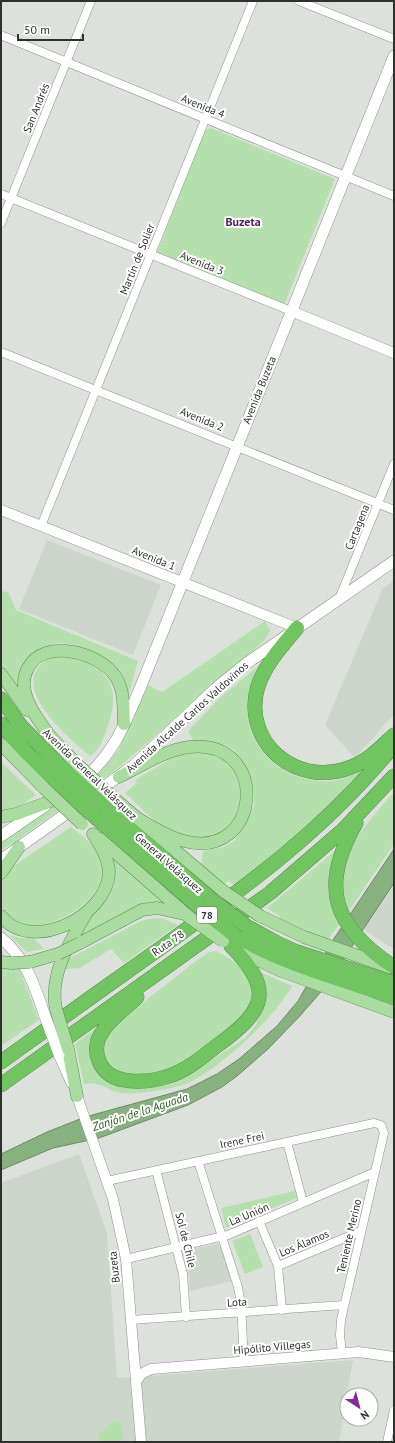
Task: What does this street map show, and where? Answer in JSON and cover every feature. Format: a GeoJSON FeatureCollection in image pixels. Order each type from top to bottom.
{"type":"FeatureCollection","features":[{"type":"Feature","properties":{"kind":"highway"},"geometry":{"type":"LineString","coordinates":[[297,628],[275,654],[258,687],[256,697],[256,718],[262,736],[273,752],[285,762],[304,770],[314,773],[333,772],[359,763],[378,750],[394,735]]}},
{"type":"Feature","properties":{"kind":"highway","name":"General Velásquez"},"geometry":{"type":"LineString","coordinates":[[1,699],[21,726],[72,768],[111,804],[217,895],[246,926],[279,944],[305,968]]}},
{"type":"Feature","properties":{"kind":"highway","name":"General Velásquez"},"geometry":{"type":"LineString","coordinates":[[1,724],[26,752],[49,784],[94,816],[191,913],[229,941],[270,954],[305,968],[394,983]]}},
{"type":"Feature","properties":{"kind":"highway","name":"Ruta 78"},"geometry":{"type":"LineString","coordinates":[[1,1062],[228,900],[280,860],[342,803],[394,745]]}},
{"type":"Feature","properties":{"kind":"highway","name":"Ruta 78"},"geometry":{"type":"LineString","coordinates":[[1,1085],[270,893],[317,854],[367,806],[394,776]]}},
{"type":"Feature","properties":{"kind":"highway"},"geometry":{"type":"LineString","coordinates":[[367,806],[352,831],[338,863],[336,893],[344,919],[361,940],[394,968]]}},
{"type":"Feature","properties":{"kind":"highway"},"geometry":{"type":"LineString","coordinates":[[156,975],[136,998],[108,1025],[98,1039],[96,1048],[98,1060],[104,1069],[116,1077],[131,1080],[149,1080],[176,1073],[237,1032],[248,1021],[258,1005],[259,988],[250,966],[229,941]]}},
{"type":"Feature","properties":{"kind":"highway","name":"General Velásquez"},"geometry":{"type":"LineString","coordinates":[[344,974],[394,998]]}},
{"type":"Feature","properties":{"kind":"main road","name":"Avenida Buzeta"},"geometry":{"type":"LineString","coordinates":[[124,724],[394,56]]}},
{"type":"Feature","properties":{"kind":"main road","name":"Avenida Alcalde Carlos Valdovinos"},"geometry":{"type":"LineString","coordinates":[[1,860],[119,777],[146,755],[231,675],[394,561]]}},
{"type":"Feature","properties":{"kind":"main road"},"geometry":{"type":"LineString","coordinates":[[1,836],[82,781],[102,762],[114,744],[124,724],[122,691],[118,681],[111,671],[102,664],[78,654],[62,650],[50,651],[39,656],[30,664],[25,675],[24,687],[30,706],[52,739]]}},
{"type":"Feature","properties":{"kind":"main road","name":"Avenida General Velásquez"},"geometry":{"type":"LineString","coordinates":[[1,674],[22,704],[52,739],[72,768]]}},
{"type":"Feature","properties":{"kind":"main road"},"geometry":{"type":"LineString","coordinates":[[1,744],[14,760]]}},
{"type":"Feature","properties":{"kind":"main road"},"geometry":{"type":"LineString","coordinates":[[119,777],[169,752],[189,747],[198,747],[222,753],[235,763],[245,777],[247,785],[247,802],[243,817],[234,829],[219,840],[202,843],[185,842],[164,833],[135,817]]}},
{"type":"Feature","properties":{"kind":"main road"},"geometry":{"type":"LineString","coordinates":[[1,748],[14,760],[49,784],[82,824],[93,834],[191,913]]}},
{"type":"Feature","properties":{"kind":"main road"},"geometry":{"type":"LineString","coordinates":[[1,817],[16,814],[54,800]]}},
{"type":"Feature","properties":{"kind":"main road","name":"Avenida General Velásquez"},"geometry":{"type":"LineString","coordinates":[[111,804],[135,817],[217,895],[290,931],[394,968]]}},
{"type":"Feature","properties":{"kind":"main road"},"geometry":{"type":"LineString","coordinates":[[51,1012],[57,974],[75,933],[88,912],[103,893],[109,873],[105,856],[93,834]]}},
{"type":"Feature","properties":{"kind":"main road"},"geometry":{"type":"LineString","coordinates":[[1,873],[19,848]]}},
{"type":"Feature","properties":{"kind":"main road"},"geometry":{"type":"LineString","coordinates":[[6,963],[30,962],[58,954],[142,910],[157,908],[191,913]]}},
{"type":"Feature","properties":{"kind":"main road"},"geometry":{"type":"LineString","coordinates":[[1,916],[6,922],[18,930],[36,932],[63,926],[88,912]]}},
{"type":"Feature","properties":{"kind":"main road"},"geometry":{"type":"LineString","coordinates":[[1,938],[13,949],[26,967],[51,1012],[77,1096]]}},
{"type":"Feature","properties":{"kind":"main road"},"geometry":{"type":"LineString","coordinates":[[305,968],[331,990],[394,1012]]}},
{"type":"Feature","properties":{"kind":"street","name":"San Andrés"},"geometry":{"type":"LineString","coordinates":[[1,223],[91,1]]}},
{"type":"Feature","properties":{"kind":"street","name":"Martín de Solier"},"geometry":{"type":"LineString","coordinates":[[41,526],[253,1]]}},
{"type":"Feature","properties":{"kind":"street"},"geometry":{"type":"LineString","coordinates":[[299,1],[394,39]]}},
{"type":"Feature","properties":{"kind":"street","name":"Avenida 4"},"geometry":{"type":"LineString","coordinates":[[3,36],[394,196]]}},
{"type":"Feature","properties":{"kind":"street","name":"Avenida 3"},"geometry":{"type":"LineString","coordinates":[[1,194],[394,353]]}},
{"type":"Feature","properties":{"kind":"street","name":"Avenida 2"},"geometry":{"type":"LineString","coordinates":[[1,352],[237,445],[394,510]]}},
{"type":"Feature","properties":{"kind":"street","name":"Cartagena"},"geometry":{"type":"LineString","coordinates":[[339,599],[394,464]]}},
{"type":"Feature","properties":{"kind":"street","name":"Avenida 1"},"geometry":{"type":"LineString","coordinates":[[1,510],[297,628]]}},
{"type":"Feature","properties":{"kind":"street","name":"Buzeta"},"geometry":{"type":"LineString","coordinates":[[77,1096],[118,1214],[126,1259],[141,1442]]}},
{"type":"Feature","properties":{"kind":"street","name":"Irene Frei"},"geometry":{"type":"LineString","coordinates":[[107,1181],[374,1123],[381,1125]]}},
{"type":"Feature","properties":{"kind":"street","name":"Teniente Merino"},"geometry":{"type":"LineString","coordinates":[[342,1354],[340,1328],[384,1133],[381,1125]]}},
{"type":"Feature","properties":{"kind":"street"},"geometry":{"type":"LineString","coordinates":[[287,1142],[303,1202]]}},
{"type":"Feature","properties":{"kind":"street"},"geometry":{"type":"LineString","coordinates":[[198,1161],[238,1287],[242,1313],[244,1361]]}},
{"type":"Feature","properties":{"kind":"street","name":"Sol de Chile"},"geometry":{"type":"LineString","coordinates":[[156,1170],[183,1274],[186,1317]]}},
{"type":"Feature","properties":{"kind":"street","name":"La Unión"},"geometry":{"type":"LineString","coordinates":[[126,1259],[222,1237],[375,1172]]}},
{"type":"Feature","properties":{"kind":"street"},"geometry":{"type":"LineString","coordinates":[[259,1221],[278,1266],[282,1310]]}},
{"type":"Feature","properties":{"kind":"street","name":"Los Álamos"},"geometry":{"type":"LineString","coordinates":[[278,1266],[361,1231]]}},
{"type":"Feature","properties":{"kind":"street","name":"Lota"},"geometry":{"type":"LineString","coordinates":[[131,1320],[344,1305]]}},
{"type":"Feature","properties":{"kind":"street","name":"Hipólito Villegas"},"geometry":{"type":"LineString","coordinates":[[151,1368],[367,1352],[394,1357]]}},
{"type":"Feature","properties":{"kind":"street"},"geometry":{"type":"LineString","coordinates":[[133,1356],[140,1363],[151,1368]]}},
{"type":"Feature","properties":{"kind":"street"},"geometry":{"type":"LineString","coordinates":[[136,1382],[141,1374],[151,1368]]}},
{"type":"Feature","properties":{"kind":"street"},"geometry":{"type":"LineString","coordinates":[[387,1442],[394,1410]]}},
{"type":"Feature","properties":{"kind":"shaded area"},"geometry":{"type":"Polygon","coordinates":[[[211,128],[335,179],[285,303],[283,304],[157,253],[205,130],[211,128]]]}},
{"type":"Feature","properties":{"kind":"shaded area"},"geometry":{"type":"Polygon","coordinates":[[[47,540],[161,585],[133,655],[19,609],[47,540]]]}},
{"type":"Feature","properties":{"kind":"shaded area"},"geometry":{"type":"Polygon","coordinates":[[[394,581],[394,714],[355,758],[325,725],[383,588],[394,581]]]}},
{"type":"Feature","properties":{"kind":"shaded area"},"geometry":{"type":"Polygon","coordinates":[[[1,591],[8,592],[16,610],[138,661],[129,694],[122,674],[113,663],[91,651],[74,645],[59,643],[48,646],[31,655],[19,694],[1,666],[1,591]]]}},
{"type":"Feature","properties":{"kind":"shaded area"},"geometry":{"type":"Polygon","coordinates":[[[265,621],[270,631],[264,641],[117,769],[1,851],[1,842],[50,808],[109,762],[119,749],[148,685],[162,692],[265,621]]]}},
{"type":"Feature","properties":{"kind":"shaded area"},"geometry":{"type":"Polygon","coordinates":[[[54,656],[84,662],[96,668],[105,676],[111,685],[113,697],[112,711],[107,728],[101,744],[90,756],[66,735],[53,721],[42,707],[35,693],[33,679],[39,666],[54,656]]]}},
{"type":"Feature","properties":{"kind":"shaded area"},"geometry":{"type":"Polygon","coordinates":[[[263,662],[248,703],[249,724],[254,739],[262,752],[286,771],[315,781],[331,781],[348,777],[373,763],[276,856],[235,885],[228,881],[223,885],[201,865],[203,851],[223,847],[234,841],[243,828],[254,805],[253,784],[235,751],[224,745],[194,742],[188,731],[222,696],[263,662]]]}},
{"type":"Feature","properties":{"kind":"shaded area"},"geometry":{"type":"Polygon","coordinates":[[[190,752],[208,753],[224,761],[233,769],[238,779],[240,790],[240,802],[237,812],[231,822],[223,830],[202,840],[185,836],[163,827],[125,793],[137,783],[135,780],[168,761],[190,752]]]}},
{"type":"Feature","properties":{"kind":"shaded area"},"geometry":{"type":"Polygon","coordinates":[[[1,762],[36,795],[18,808],[1,814],[1,762]]]}},
{"type":"Feature","properties":{"kind":"shaded area"},"geometry":{"type":"Polygon","coordinates":[[[394,792],[394,844],[346,915],[340,881],[344,861],[349,850],[363,829],[394,792]]]}},
{"type":"Feature","properties":{"kind":"shaded area"},"geometry":{"type":"Polygon","coordinates":[[[71,827],[94,847],[101,858],[103,863],[103,876],[98,889],[87,902],[74,912],[58,920],[42,925],[28,926],[15,922],[7,915],[1,906],[2,877],[15,865],[71,827]]]}},
{"type":"Feature","properties":{"kind":"shaded area"},"geometry":{"type":"Polygon","coordinates":[[[337,849],[340,923],[328,940],[277,920],[280,916],[267,908],[337,849]]]}},
{"type":"Feature","properties":{"kind":"shaded area"},"geometry":{"type":"Polygon","coordinates":[[[105,850],[165,905],[80,940],[87,923],[107,898],[114,884],[113,868],[105,850]]]}},
{"type":"Feature","properties":{"kind":"shaded area"},"geometry":{"type":"Polygon","coordinates":[[[394,885],[394,949],[364,930],[394,885]]]}},
{"type":"Feature","properties":{"kind":"shaded area"},"geometry":{"type":"Polygon","coordinates":[[[154,918],[164,919],[178,925],[124,963],[111,949],[80,968],[65,969],[68,959],[141,921],[154,918]]]}},
{"type":"Feature","properties":{"kind":"shaded area"},"geometry":{"type":"Polygon","coordinates":[[[9,935],[20,938],[34,938],[44,949],[27,952],[9,935]]]}},
{"type":"Feature","properties":{"kind":"shaded area"},"geometry":{"type":"Polygon","coordinates":[[[216,951],[236,962],[247,973],[251,988],[250,1012],[183,1064],[159,1074],[130,1076],[111,1068],[103,1057],[103,1042],[113,1026],[192,964],[209,952],[216,951]]]}},
{"type":"Feature","properties":{"kind":"shaded area"},"geometry":{"type":"Polygon","coordinates":[[[1,967],[19,968],[39,1020],[1,1046],[1,967]]]}},
{"type":"Feature","properties":{"kind":"shaded area"},"geometry":{"type":"Polygon","coordinates":[[[260,972],[292,986],[260,1027],[229,1056],[198,1078],[185,1084],[163,1090],[140,1093],[121,1093],[96,1084],[84,1084],[75,1044],[105,1021],[99,1028],[104,1076],[186,1076],[244,1039],[256,1025],[266,1000],[266,985],[260,972]]]}},
{"type":"Feature","properties":{"kind":"shaded area"},"geometry":{"type":"Polygon","coordinates":[[[79,1154],[107,1233],[117,1378],[353,1360],[348,1387],[339,1387],[339,1427],[342,1427],[339,1442],[1,1442],[1,1183],[79,1154]]]}},
{"type":"Feature","properties":{"kind":"shaded area"},"geometry":{"type":"Polygon","coordinates":[[[295,1191],[297,1198],[226,1228],[221,1208],[295,1191]]]}},
{"type":"Feature","properties":{"kind":"shaded area"},"geometry":{"type":"Polygon","coordinates":[[[250,1234],[263,1267],[245,1274],[232,1241],[250,1234]]]}},
{"type":"Feature","properties":{"kind":"shaded area"},"geometry":{"type":"Polygon","coordinates":[[[218,1244],[221,1247],[232,1281],[190,1291],[189,1275],[182,1251],[218,1244]]]}},
{"type":"Feature","properties":{"kind":"shaded area"},"geometry":{"type":"Polygon","coordinates":[[[121,1421],[123,1442],[99,1442],[99,1433],[109,1424],[121,1421]]]}},
{"type":"Feature","properties":{"kind":"water","name":"Zanjón de la Aguada"},"geometry":{"type":"Polygon","coordinates":[[[394,849],[394,883],[335,972],[320,993],[298,1018],[268,1049],[237,1076],[222,1087],[188,1105],[99,1138],[53,1148],[1,1170],[1,1154],[47,1132],[85,1117],[187,1089],[217,1074],[239,1059],[277,1026],[298,1001],[333,940],[394,849]]]}},
{"type":"Feature","properties":{"kind":"district","name":"Buzeta"},"geometry":{"type":"Point","coordinates":[243,222]}}]}
